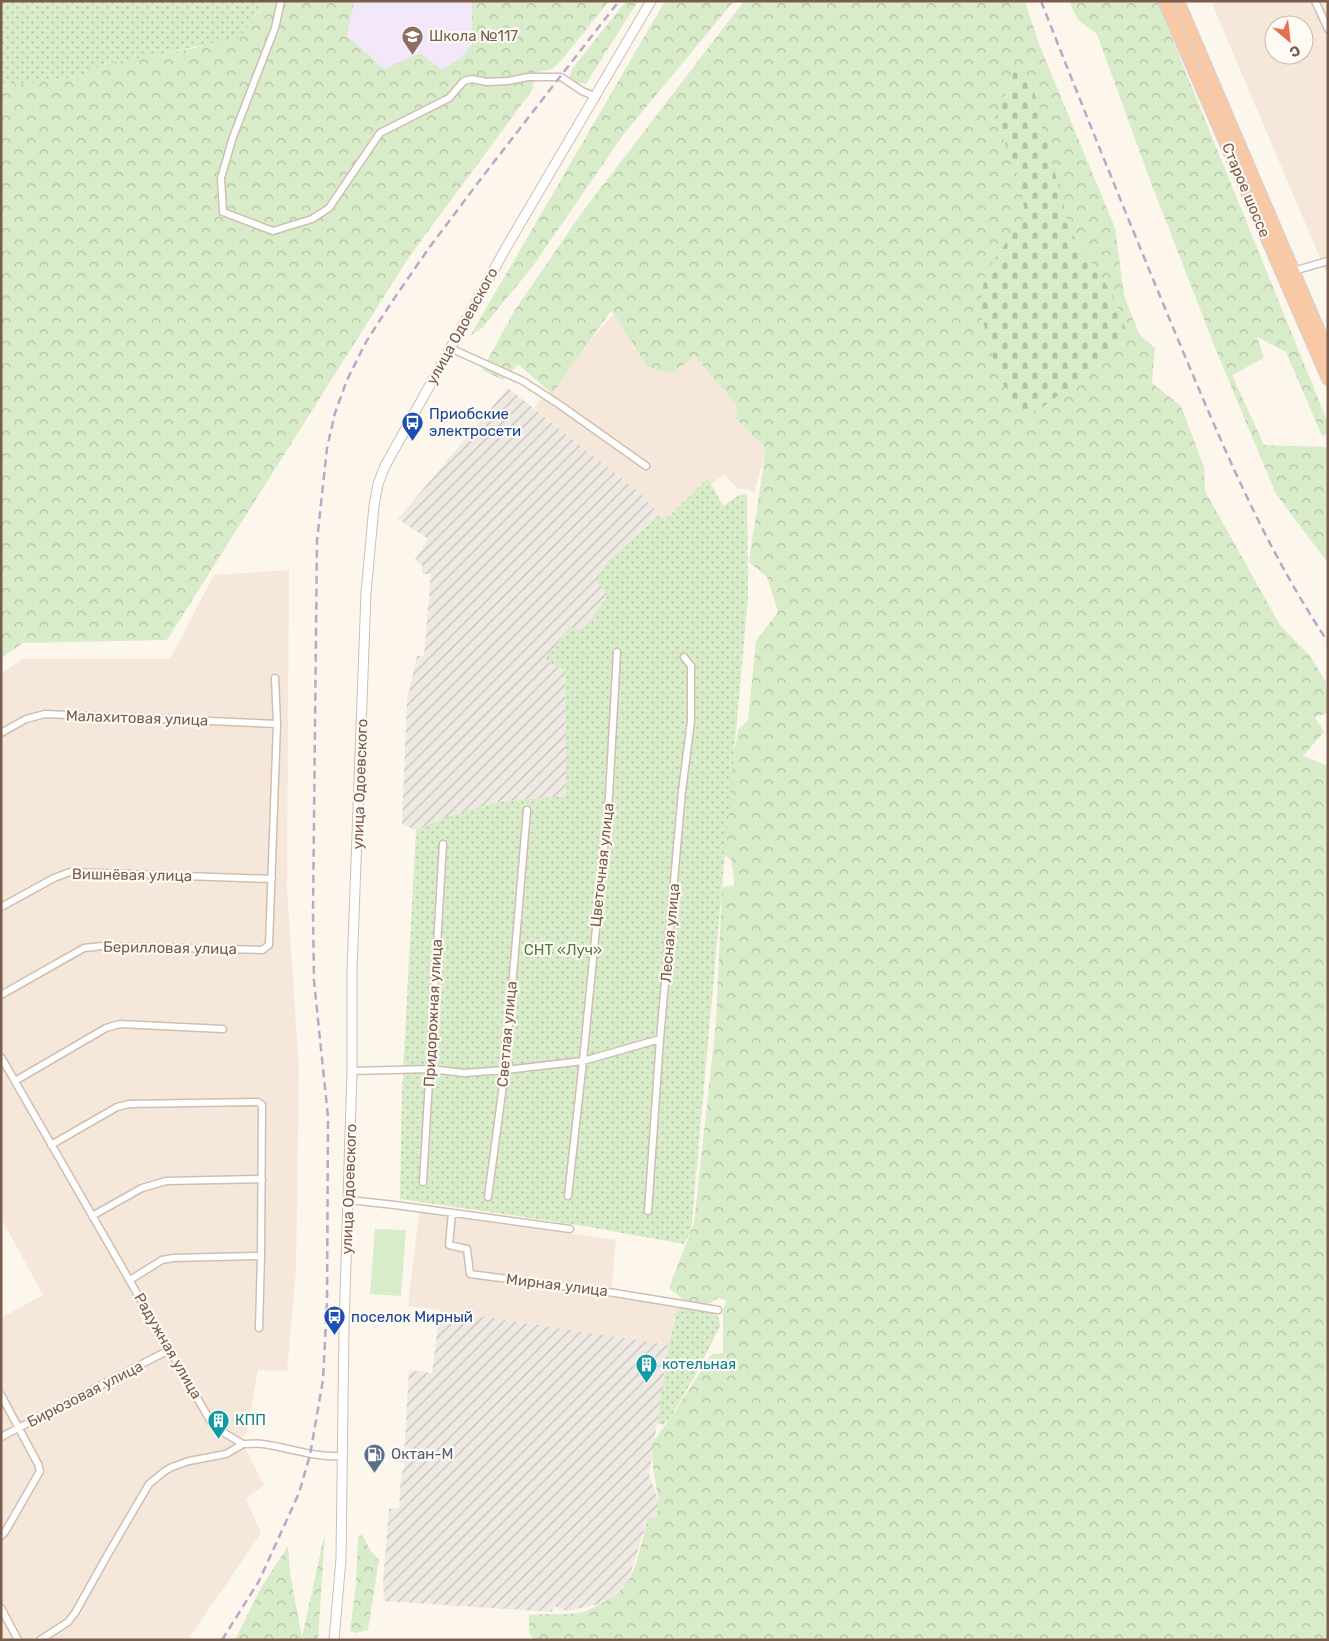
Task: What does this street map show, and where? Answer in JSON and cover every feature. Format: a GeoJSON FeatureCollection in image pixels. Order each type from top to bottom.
{"type":"FeatureCollection","features":[{"type":"Feature","properties":{"kind":"highway","name":"Старое шоссе"},"geometry":{"type":"LineString","coordinates":[[1164,1],[1328,379]]}},
{"type":"Feature","properties":{"kind":"highway","name":"Старое шоссе"},"geometry":{"type":"LineString","coordinates":[[1178,1],[1328,352]]}},
{"type":"Feature","properties":{"kind":"street"},"geometry":{"type":"LineString","coordinates":[[281,1],[275,28],[232,137],[221,178],[223,212],[273,231],[312,219],[329,208],[380,133],[449,98],[464,81],[472,79],[487,82],[535,77],[562,77],[582,91],[596,97]]}},
{"type":"Feature","properties":{"kind":"street","name":"улица Одоевского"},"geometry":{"type":"LineString","coordinates":[[334,1640],[342,1559],[352,1071],[352,970],[366,593],[371,527],[378,484],[385,466],[507,246],[651,1]]}},
{"type":"Feature","properties":{"kind":"street"},"geometry":{"type":"LineString","coordinates":[[1315,1],[1328,28]]}},
{"type":"Feature","properties":{"kind":"street"},"geometry":{"type":"LineString","coordinates":[[1294,271],[1328,261]]}},
{"type":"Feature","properties":{"kind":"street"},"geometry":{"type":"LineString","coordinates":[[450,348],[523,381],[646,466]]}},
{"type":"Feature","properties":{"kind":"street","name":"Цветочная улица"},"geometry":{"type":"LineString","coordinates":[[568,1196],[609,796],[617,652]]}},
{"type":"Feature","properties":{"kind":"street","name":"Лесная улица"},"geometry":{"type":"LineString","coordinates":[[648,1211],[660,1039],[682,791],[691,721],[691,666],[684,657]]}},
{"type":"Feature","properties":{"kind":"street"},"geometry":{"type":"LineString","coordinates":[[272,879],[276,724],[275,678]]}},
{"type":"Feature","properties":{"kind":"street","name":"Малахитовая улица"},"geometry":{"type":"LineString","coordinates":[[1,733],[26,719],[45,714],[276,724]]}},
{"type":"Feature","properties":{"kind":"street","name":"Светлая улица"},"geometry":{"type":"LineString","coordinates":[[488,1197],[505,1070],[526,810]]}},
{"type":"Feature","properties":{"kind":"street","name":"Придорожная улица"},"geometry":{"type":"LineString","coordinates":[[423,1182],[443,844]]}},
{"type":"Feature","properties":{"kind":"street","name":"Вишнёвая улица"},"geometry":{"type":"LineString","coordinates":[[1,907],[54,878],[70,872],[272,879]]}},
{"type":"Feature","properties":{"kind":"street","name":"Берилловая улица"},"geometry":{"type":"LineString","coordinates":[[1,995],[84,948],[103,946],[262,950],[269,945],[272,879]]}},
{"type":"Feature","properties":{"kind":"street"},"geometry":{"type":"LineString","coordinates":[[15,1081],[106,1028],[120,1024],[223,1029]]}},
{"type":"Feature","properties":{"kind":"street"},"geometry":{"type":"LineString","coordinates":[[352,1071],[430,1069],[464,1073],[505,1070],[583,1061],[660,1039]]}},
{"type":"Feature","properties":{"kind":"street","name":"Радужная улица"},"geometry":{"type":"LineString","coordinates":[[1,1057],[169,1350],[216,1428],[243,1444]]}},
{"type":"Feature","properties":{"kind":"street"},"geometry":{"type":"LineString","coordinates":[[51,1145],[117,1107],[129,1104],[258,1102],[262,1105],[259,1328]]}},
{"type":"Feature","properties":{"kind":"street"},"geometry":{"type":"LineString","coordinates":[[92,1216],[142,1188],[166,1181],[262,1180]]}},
{"type":"Feature","properties":{"kind":"street"},"geometry":{"type":"LineString","coordinates":[[349,1200],[394,1204],[570,1229]]}},
{"type":"Feature","properties":{"kind":"street","name":"Мирная улица"},"geometry":{"type":"LineString","coordinates":[[452,1213],[449,1245],[467,1249],[470,1274],[615,1293],[718,1310]]}},
{"type":"Feature","properties":{"kind":"street"},"geometry":{"type":"LineString","coordinates":[[130,1280],[162,1260],[261,1256]]}},
{"type":"Feature","properties":{"kind":"street","name":"Бирюзовая улица"},"geometry":{"type":"LineString","coordinates":[[1,1437],[169,1350]]}},
{"type":"Feature","properties":{"kind":"street"},"geometry":{"type":"LineString","coordinates":[[1,1394],[40,1471],[1,1536]]}},
{"type":"Feature","properties":{"kind":"street"},"geometry":{"type":"LineString","coordinates":[[40,1640],[68,1622],[75,1613],[149,1484],[165,1471],[189,1461],[226,1454],[243,1444],[262,1444],[310,1455],[343,1456]]}},
{"type":"Feature","properties":{"kind":"street"},"geometry":{"type":"LineString","coordinates":[[1,1608],[18,1640]]}},
{"type":"Feature","properties":{"kind":"shaded area","name":"Школа №117"},"geometry":{"type":"Polygon","coordinates":[[[328,1],[481,1],[471,71],[380,94],[342,39],[328,1]]]}},
{"type":"Feature","properties":{"kind":"shaded area"},"geometry":{"type":"Polygon","coordinates":[[[1211,1],[1328,1],[1328,277],[1211,1]]]}},
{"type":"Feature","properties":{"kind":"shaded area"},"geometry":{"type":"Polygon","coordinates":[[[614,313],[647,367],[695,356],[737,406],[736,419],[767,448],[754,493],[749,490],[738,489],[724,475],[711,484],[708,478],[665,520],[640,493],[534,408],[614,313]]]}},
{"type":"Feature","properties":{"kind":"shaded area"},"geometry":{"type":"Polygon","coordinates":[[[508,388],[640,493],[660,515],[609,560],[609,594],[581,632],[546,660],[565,669],[567,796],[498,802],[450,816],[416,830],[402,824],[407,700],[417,656],[424,656],[431,574],[422,574],[422,565],[415,560],[428,539],[398,519],[508,388]]]}},
{"type":"Feature","properties":{"kind":"shaded area"},"geometry":{"type":"Polygon","coordinates":[[[289,570],[287,889],[299,1070],[296,1270],[287,1371],[258,1370],[246,1435],[240,1438],[264,1485],[246,1499],[261,1533],[188,1640],[1,1640],[1,1318],[43,1295],[1,1218],[1,673],[23,659],[170,659],[214,575],[289,570]]]}},
{"type":"Feature","properties":{"kind":"shaded area"},"geometry":{"type":"Polygon","coordinates":[[[419,1213],[616,1240],[611,1295],[678,1307],[669,1345],[408,1306],[419,1213]]]}},
{"type":"Feature","properties":{"kind":"shaded area"},"geometry":{"type":"Polygon","coordinates":[[[440,1310],[669,1345],[649,1475],[659,1502],[656,1519],[648,1518],[627,1584],[603,1603],[567,1611],[553,1606],[552,1612],[384,1601],[383,1582],[389,1509],[399,1508],[401,1477],[405,1464],[392,1457],[404,1455],[409,1370],[432,1373],[440,1310]]]}},
{"type":"Feature","properties":{"kind":"green space"},"geometry":{"type":"Polygon","coordinates":[[[1,1],[262,1],[259,14],[239,37],[152,56],[103,64],[85,76],[1,86],[1,1]]]}},
{"type":"Feature","properties":{"kind":"green space"},"geometry":{"type":"Polygon","coordinates":[[[262,1],[354,1],[347,36],[384,69],[420,53],[442,70],[462,57],[472,44],[472,1],[609,1],[560,62],[552,69],[535,73],[533,89],[409,257],[167,640],[23,643],[1,658],[1,86],[85,76],[103,64],[195,48],[259,14],[262,1]]]}},
{"type":"Feature","properties":{"kind":"green space"},"geometry":{"type":"Polygon","coordinates":[[[626,1],[638,1],[586,84],[574,82],[570,77],[572,69],[626,1]]]}},
{"type":"Feature","properties":{"kind":"green space"},"geometry":{"type":"Polygon","coordinates":[[[665,1],[734,1],[623,135],[533,266],[482,328],[470,336],[665,1]]]}},
{"type":"Feature","properties":{"kind":"green space"},"geometry":{"type":"Polygon","coordinates":[[[744,1],[1025,1],[1039,44],[1115,228],[1124,295],[1139,334],[1155,348],[1152,383],[1181,406],[1204,467],[1205,491],[1280,625],[1310,656],[1326,682],[1328,713],[1315,717],[1324,732],[1303,756],[1328,766],[1328,1640],[534,1640],[529,1633],[529,1615],[579,1613],[612,1597],[627,1583],[637,1560],[648,1518],[656,1518],[659,1502],[653,1468],[652,1444],[712,1354],[723,1353],[723,1309],[727,1301],[719,1297],[708,1305],[685,1301],[669,1288],[694,1223],[716,1022],[722,887],[735,885],[731,859],[719,853],[738,730],[748,720],[756,641],[778,612],[767,577],[749,562],[766,448],[736,419],[737,406],[695,356],[672,374],[647,367],[614,313],[610,312],[552,394],[518,364],[503,380],[482,370],[515,310],[580,215],[744,1]]]}},
{"type":"Feature","properties":{"kind":"green space"},"geometry":{"type":"Polygon","coordinates":[[[1069,1],[1157,1],[1328,423],[1328,434],[1322,436],[1286,352],[1257,337],[1264,358],[1232,375],[1264,445],[1328,447],[1328,563],[1276,494],[1214,345],[1150,180],[1097,34],[1078,20],[1069,1]]]}},
{"type":"Feature","properties":{"kind":"green space"},"geometry":{"type":"Polygon","coordinates":[[[1014,72],[1024,74],[1035,95],[1070,231],[1112,293],[1128,336],[1094,369],[1044,406],[1024,416],[998,376],[980,310],[985,273],[1025,216],[1020,179],[995,119],[1014,72]]]}},
{"type":"Feature","properties":{"kind":"green space","name":"СНТ «Луч»"},"geometry":{"type":"Polygon","coordinates":[[[708,478],[723,506],[739,495],[747,494],[748,598],[691,1231],[684,1244],[578,1225],[400,1199],[402,1092],[416,830],[450,816],[498,802],[566,796],[565,670],[545,660],[570,626],[581,632],[608,595],[596,581],[609,560],[660,515],[665,520],[708,478]]]}},
{"type":"Feature","properties":{"kind":"green space"},"geometry":{"type":"Polygon","coordinates":[[[375,1229],[406,1230],[401,1296],[370,1294],[375,1229]]]}},
{"type":"Feature","properties":{"kind":"green space"},"geometry":{"type":"Polygon","coordinates":[[[678,1307],[714,1313],[719,1318],[720,1326],[696,1374],[670,1418],[663,1425],[657,1423],[669,1345],[678,1307]]]}},
{"type":"Feature","properties":{"kind":"green space"},"geometry":{"type":"Polygon","coordinates":[[[325,1532],[318,1640],[235,1640],[262,1586],[288,1546],[290,1574],[302,1637],[325,1532]]]}},
{"type":"Feature","properties":{"kind":"green space"},"geometry":{"type":"Polygon","coordinates":[[[362,1534],[370,1550],[379,1560],[368,1630],[356,1633],[350,1631],[356,1585],[358,1538],[362,1534]]]}},
{"type":"Feature","properties":{"kind":"railway"},"geometry":{"type":"LineString","coordinates":[[222,1640],[259,1581],[299,1493],[310,1455],[323,1380],[327,1302],[328,1117],[314,981],[317,541],[327,448],[335,413],[347,380],[366,342],[391,303],[483,176],[619,1]]}},
{"type":"Feature","properties":{"kind":"railway"},"geometry":{"type":"LineString","coordinates":[[1041,1],[1140,248],[1225,450],[1283,567],[1328,642]]}},
{"type":"Feature","properties":{"kind":"place","name":"Школа №117"},"geometry":{"type":"Point","coordinates":[413,55]}},
{"type":"Feature","properties":{"kind":"place","name":"Приобские электросети"},"geometry":{"type":"Point","coordinates":[413,442]}},
{"type":"Feature","properties":{"kind":"place","name":"поселок Мирный"},"geometry":{"type":"Point","coordinates":[335,1336]}},
{"type":"Feature","properties":{"kind":"place","name":"котельная"},"geometry":{"type":"Point","coordinates":[646,1383]}},
{"type":"Feature","properties":{"kind":"place","name":"КПП"},"geometry":{"type":"Point","coordinates":[219,1439]}},
{"type":"Feature","properties":{"kind":"place","name":"Октан-М"},"geometry":{"type":"Point","coordinates":[375,1473]}}]}
